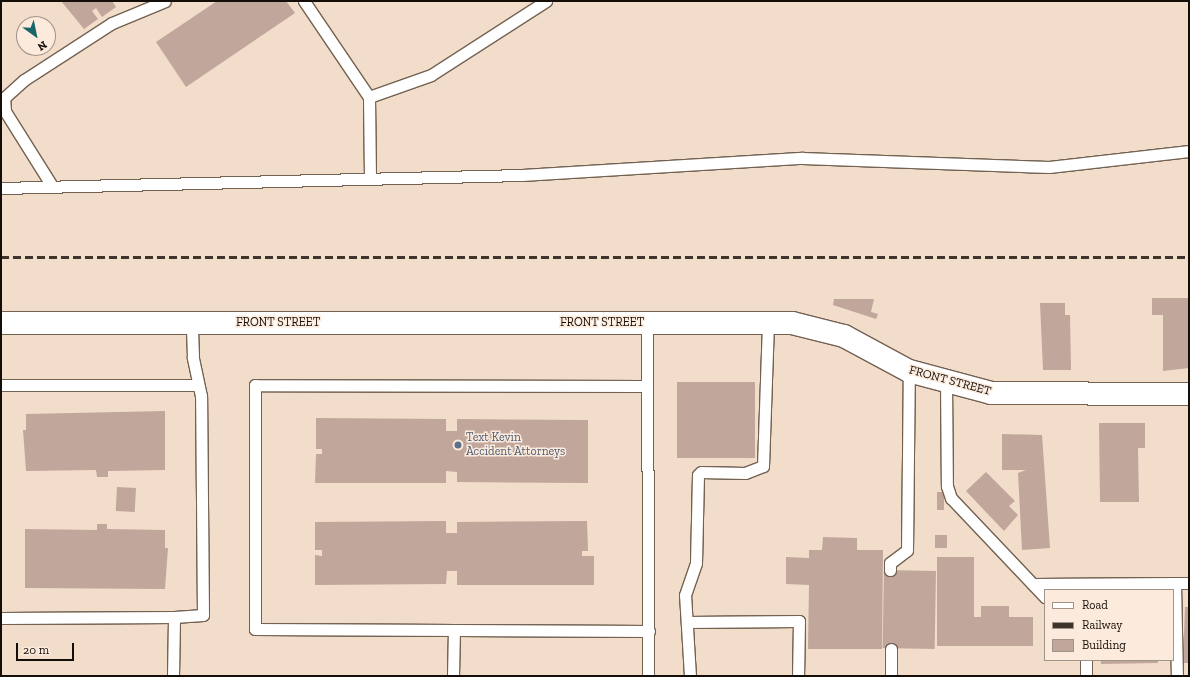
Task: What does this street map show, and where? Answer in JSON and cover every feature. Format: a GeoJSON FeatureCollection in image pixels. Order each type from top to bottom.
{"type":"FeatureCollection","features":[{"type":"Feature","properties":{"kind":"street","name":"FRONT STREET"},"geometry":{"type":"LineString","coordinates":[[1,323],[792,322],[844,336],[909,371],[991,393],[1189,394]]}},
{"type":"Feature","properties":{"kind":"lane"},"geometry":{"type":"LineString","coordinates":[[52,186],[6,111],[4,98],[24,80],[112,23],[166,1]]}},
{"type":"Feature","properties":{"kind":"lane"},"geometry":{"type":"LineString","coordinates":[[304,1],[369,97],[370,178]]}},
{"type":"Feature","properties":{"kind":"lane"},"geometry":{"type":"LineString","coordinates":[[369,97],[431,75],[546,1]]}},
{"type":"Feature","properties":{"kind":"lane"},"geometry":{"type":"LineString","coordinates":[[1,188],[522,174],[802,158],[1049,167],[1189,151]]}},
{"type":"Feature","properties":{"kind":"lane"},"geometry":{"type":"LineString","coordinates":[[1,618],[174,617],[203,615],[201,396],[196,385],[192,322]]}},
{"type":"Feature","properties":{"kind":"lane"},"geometry":{"type":"LineString","coordinates":[[647,323],[648,676]]}},
{"type":"Feature","properties":{"kind":"lane"},"geometry":{"type":"LineString","coordinates":[[690,676],[685,595],[696,563],[698,475],[701,472],[745,473],[763,466],[768,323]]}},
{"type":"Feature","properties":{"kind":"lane"},"geometry":{"type":"LineString","coordinates":[[890,570],[890,563],[907,550],[909,371]]}},
{"type":"Feature","properties":{"kind":"lane"},"geometry":{"type":"LineString","coordinates":[[946,381],[947,486],[951,498],[1044,596]]}},
{"type":"Feature","properties":{"kind":"lane"},"geometry":{"type":"LineString","coordinates":[[1,385],[196,385]]}},
{"type":"Feature","properties":{"kind":"lane"},"geometry":{"type":"LineString","coordinates":[[647,386],[255,386],[255,629],[649,631]]}},
{"type":"Feature","properties":{"kind":"lane"},"geometry":{"type":"LineString","coordinates":[[1033,584],[1189,583]]}},
{"type":"Feature","properties":{"kind":"lane"},"geometry":{"type":"LineString","coordinates":[[1175,584],[1177,676]]}},
{"type":"Feature","properties":{"kind":"lane"},"geometry":{"type":"LineString","coordinates":[[173,676],[174,617]]}},
{"type":"Feature","properties":{"kind":"lane"},"geometry":{"type":"LineString","coordinates":[[687,622],[799,621],[798,676]]}},
{"type":"Feature","properties":{"kind":"lane"},"geometry":{"type":"LineString","coordinates":[[454,630],[454,676]]}},
{"type":"Feature","properties":{"kind":"lane"},"geometry":{"type":"LineString","coordinates":[[891,649],[891,676]]}},
{"type":"Feature","properties":{"kind":"lane"},"geometry":{"type":"LineString","coordinates":[[1086,661],[1086,676]]}},
{"type":"Feature","properties":{"kind":"building"},"geometry":{"type":"Polygon","coordinates":[[[61,1],[112,1],[116,7],[102,17],[96,8],[92,11],[98,19],[84,29],[61,1]]]}},
{"type":"Feature","properties":{"kind":"building"},"geometry":{"type":"Polygon","coordinates":[[[217,1],[286,1],[295,13],[186,87],[156,42],[217,1]]]}},
{"type":"Feature","properties":{"kind":"building"},"geometry":{"type":"Polygon","coordinates":[[[1152,298],[1189,298],[1189,368],[1163,371],[1163,315],[1152,315],[1152,298]]]}},
{"type":"Feature","properties":{"kind":"building"},"geometry":{"type":"Polygon","coordinates":[[[834,299],[874,299],[871,312],[878,314],[876,319],[833,305],[834,299]]]}},
{"type":"Feature","properties":{"kind":"building"},"geometry":{"type":"Polygon","coordinates":[[[1040,303],[1065,303],[1065,315],[1070,315],[1071,370],[1043,370],[1040,303]]]}},
{"type":"Feature","properties":{"kind":"building"},"geometry":{"type":"Polygon","coordinates":[[[677,382],[755,382],[755,458],[677,458],[677,382]]]}},
{"type":"Feature","properties":{"kind":"building"},"geometry":{"type":"Polygon","coordinates":[[[165,411],[165,470],[108,471],[108,477],[97,477],[96,470],[26,471],[23,430],[26,430],[26,414],[165,411]]]}},
{"type":"Feature","properties":{"kind":"building"},"geometry":{"type":"Polygon","coordinates":[[[316,418],[446,419],[446,431],[457,431],[457,419],[588,420],[588,483],[457,482],[457,472],[446,471],[446,483],[315,483],[316,454],[322,454],[322,449],[316,449],[316,418]]]}},
{"type":"Feature","properties":{"kind":"building"},"geometry":{"type":"Polygon","coordinates":[[[1099,423],[1145,423],[1145,448],[1138,448],[1139,502],[1100,502],[1099,423]]]}},
{"type":"Feature","properties":{"kind":"building"},"geometry":{"type":"Polygon","coordinates":[[[1002,434],[1042,435],[1050,548],[1022,550],[1018,473],[1026,470],[1002,470],[1002,434]]]}},
{"type":"Feature","properties":{"kind":"building"},"geometry":{"type":"Polygon","coordinates":[[[986,472],[1015,501],[1009,506],[1018,515],[1004,531],[966,491],[986,472]]]}},
{"type":"Feature","properties":{"kind":"building"},"geometry":{"type":"Polygon","coordinates":[[[117,487],[136,488],[135,512],[116,511],[117,487]]]}},
{"type":"Feature","properties":{"kind":"building"},"geometry":{"type":"Polygon","coordinates":[[[937,492],[944,492],[944,510],[937,510],[937,492]]]}},
{"type":"Feature","properties":{"kind":"building"},"geometry":{"type":"Polygon","coordinates":[[[446,521],[446,533],[457,533],[457,522],[587,521],[588,551],[582,551],[582,556],[594,556],[594,585],[457,585],[457,571],[447,571],[446,584],[315,585],[315,555],[322,556],[322,550],[315,550],[315,522],[446,521]]]}},
{"type":"Feature","properties":{"kind":"building"},"geometry":{"type":"Polygon","coordinates":[[[97,524],[107,524],[107,529],[165,530],[165,548],[168,548],[165,589],[25,588],[25,529],[97,530],[97,524]]]}},
{"type":"Feature","properties":{"kind":"building"},"geometry":{"type":"Polygon","coordinates":[[[935,535],[947,535],[947,548],[935,548],[935,535]]]}},
{"type":"Feature","properties":{"kind":"building"},"geometry":{"type":"Polygon","coordinates":[[[823,537],[857,538],[857,550],[883,550],[882,649],[808,649],[809,585],[786,584],[786,557],[809,558],[809,550],[822,550],[823,537]]]}},
{"type":"Feature","properties":{"kind":"building"},"geometry":{"type":"Polygon","coordinates":[[[937,557],[974,557],[974,617],[981,617],[981,606],[1009,606],[1009,617],[1033,617],[1033,646],[937,646],[937,557]]]}},
{"type":"Feature","properties":{"kind":"building"},"geometry":{"type":"Polygon","coordinates":[[[884,570],[936,571],[935,649],[883,648],[884,570]]]}},
{"type":"Feature","properties":{"kind":"building"},"geometry":{"type":"Polygon","coordinates":[[[1185,607],[1189,607],[1189,663],[1183,663],[1185,607]]]}},
{"type":"Feature","properties":{"kind":"building"},"geometry":{"type":"Polygon","coordinates":[[[1101,661],[1158,661],[1158,663],[1101,664],[1101,661]]]}},
{"type":"Feature","properties":{"kind":"railway"},"geometry":{"type":"LineString","coordinates":[[1,257],[1189,257]]}},
{"type":"Feature","properties":{"kind":"place","name":"Text Kevin Accident Attorneys"},"geometry":{"type":"Point","coordinates":[458,445]}}]}
